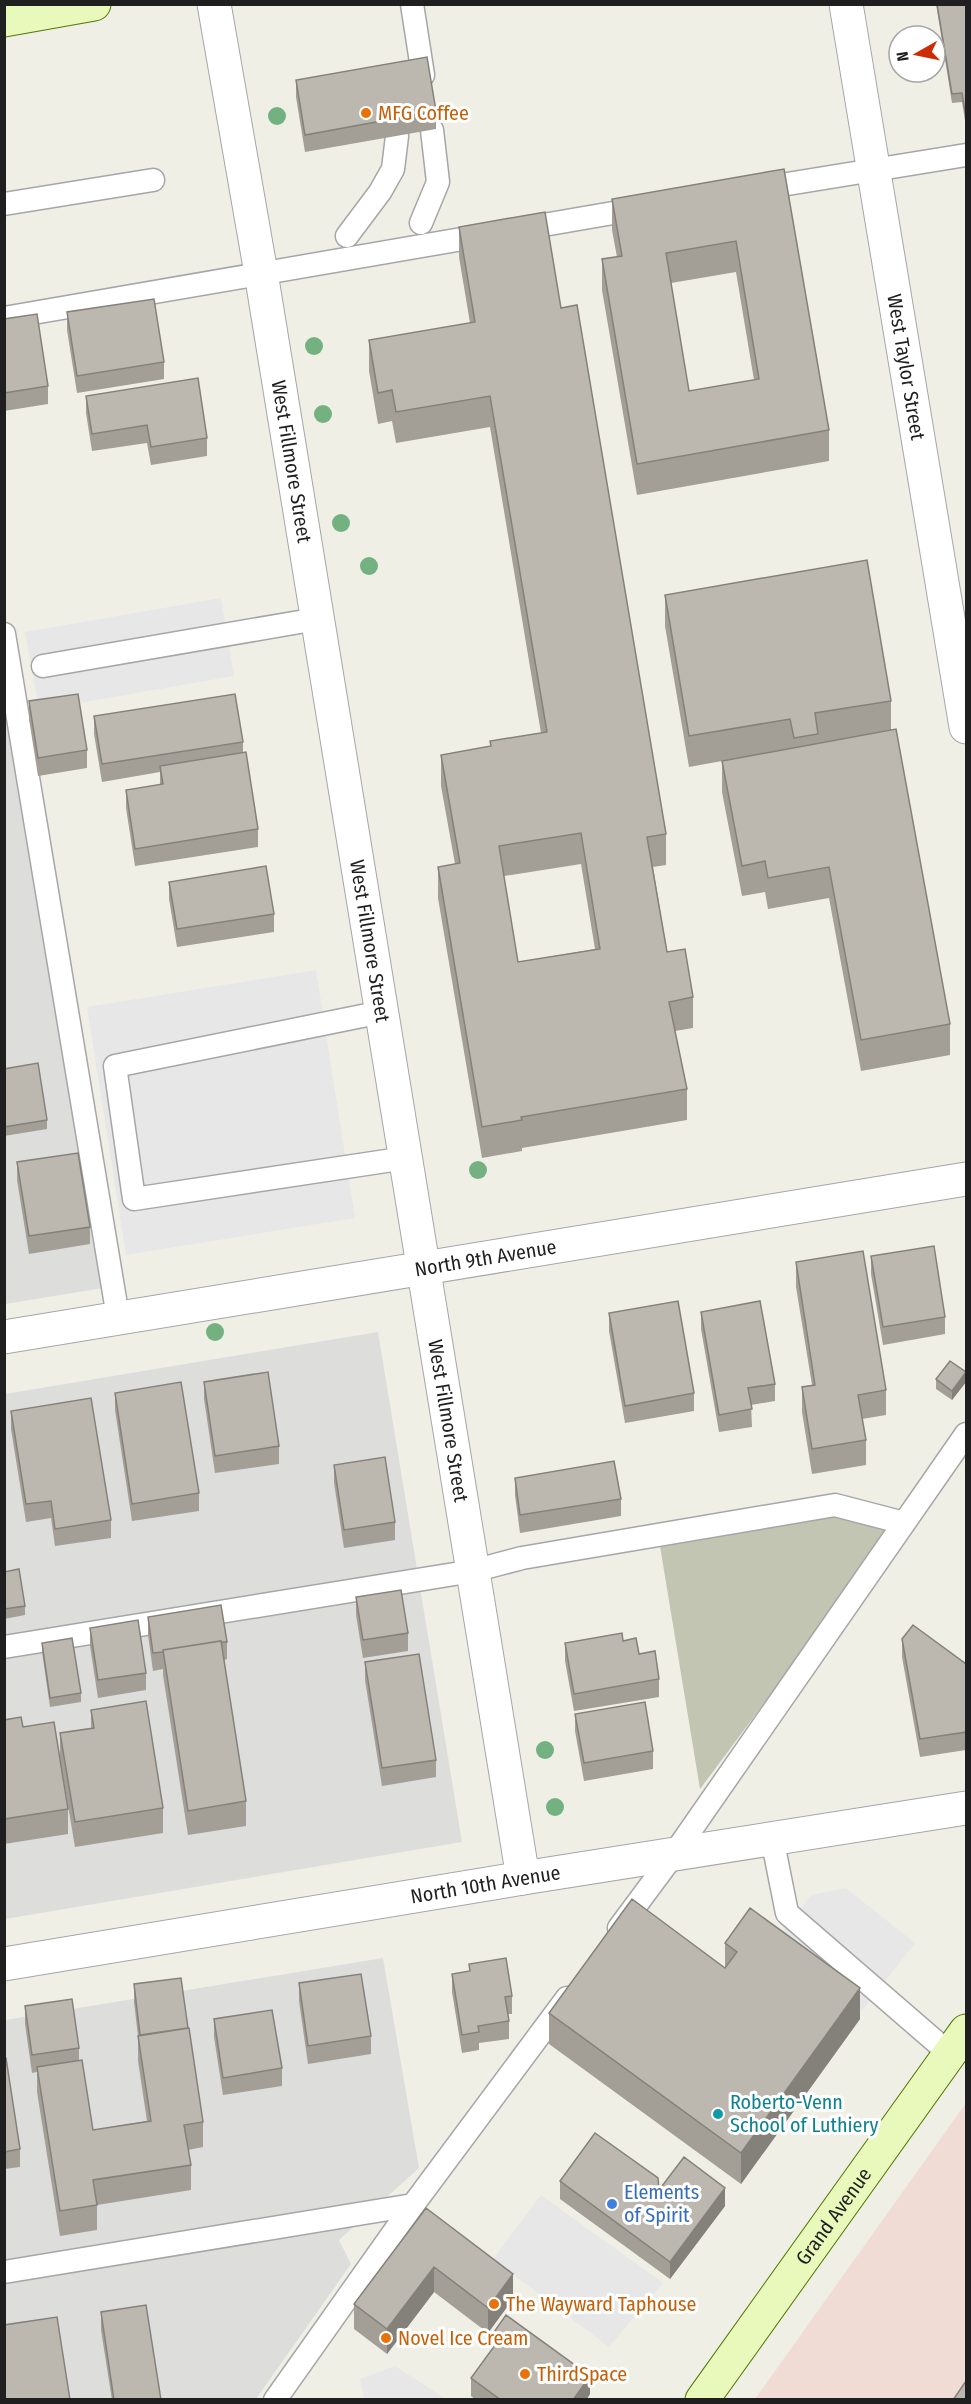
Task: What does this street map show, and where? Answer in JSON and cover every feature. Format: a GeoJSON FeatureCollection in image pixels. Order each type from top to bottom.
{"type":"FeatureCollection","features":[{"type":"Feature","properties":{"kind":"main road"},"geometry":{"type":"LineString","coordinates":[[4,20],[94,4]]}},
{"type":"Feature","properties":{"kind":"main road","name":"Grand Avenue"},"geometry":{"type":"LineString","coordinates":[[702,2400],[958,2043]]}},
{"type":"Feature","properties":{"kind":"street","name":"West Fillmore Street"},"geometry":{"type":"LineString","coordinates":[[214,4],[261,273],[522,1878]]}},
{"type":"Feature","properties":{"kind":"street","name":"West Taylor Street"},"geometry":{"type":"LineString","coordinates":[[846,4],[966,727]]}},
{"type":"Feature","properties":{"kind":"street","name":"North 9th Avenue"},"geometry":{"type":"LineString","coordinates":[[4,1336],[966,1179]]}},
{"type":"Feature","properties":{"kind":"street","name":"North 10th Avenue"},"geometry":{"type":"LineString","coordinates":[[4,1965],[522,1878],[966,1808]]}},
{"type":"Feature","properties":{"kind":"lane"},"geometry":{"type":"LineString","coordinates":[[412,4],[423,75]]}},
{"type":"Feature","properties":{"kind":"lane"},"geometry":{"type":"LineString","coordinates":[[397,70],[418,40]]}},
{"type":"Feature","properties":{"kind":"lane"},"geometry":{"type":"LineString","coordinates":[[421,223],[438,182],[432,130]]}},
{"type":"Feature","properties":{"kind":"lane"},"geometry":{"type":"LineString","coordinates":[[347,236],[380,192],[393,169],[398,136]]}},
{"type":"Feature","properties":{"kind":"lane"},"geometry":{"type":"LineString","coordinates":[[741,191],[966,155]]}},
{"type":"Feature","properties":{"kind":"lane"},"geometry":{"type":"LineString","coordinates":[[4,204],[153,180]]}},
{"type":"Feature","properties":{"kind":"lane"},"geometry":{"type":"LineString","coordinates":[[4,318],[660,205]]}},
{"type":"Feature","properties":{"kind":"lane"},"geometry":{"type":"LineString","coordinates":[[43,666],[317,619]]}},
{"type":"Feature","properties":{"kind":"lane"},"geometry":{"type":"LineString","coordinates":[[4,634],[118,1317]]}},
{"type":"Feature","properties":{"kind":"lane"},"geometry":{"type":"LineString","coordinates":[[382,1012],[115,1066],[134,1199],[406,1158]]}},
{"type":"Feature","properties":{"kind":"lane"},"geometry":{"type":"LineString","coordinates":[[606,1946],[674,1854],[966,1434]]}},
{"type":"Feature","properties":{"kind":"lane"},"geometry":{"type":"LineString","coordinates":[[4,1647],[473,1571],[522,1558],[836,1505],[904,1523]]}},
{"type":"Feature","properties":{"kind":"lane"},"geometry":{"type":"LineString","coordinates":[[772,1838],[787,1913],[958,2043]]}},
{"type":"Feature","properties":{"kind":"lane"},"geometry":{"type":"LineString","coordinates":[[275,2400],[413,2205],[577,1985]]}},
{"type":"Feature","properties":{"kind":"lane"},"geometry":{"type":"LineString","coordinates":[[4,2272],[413,2205]]}},
{"type":"Feature","properties":{"kind":"shaded area"},"geometry":{"type":"Polygon","coordinates":[[[221,598],[234,676],[39,710],[25,632],[221,598]]]}},
{"type":"Feature","properties":{"kind":"shaded area"},"geometry":{"type":"Polygon","coordinates":[[[4,700],[103,1288],[5,1304],[4,1304],[4,700]]]}},
{"type":"Feature","properties":{"kind":"shaded area"},"geometry":{"type":"Polygon","coordinates":[[[316,970],[355,1218],[126,1255],[87,1007],[316,970]]]}},
{"type":"Feature","properties":{"kind":"shaded area"},"geometry":{"type":"Polygon","coordinates":[[[378,1332],[462,1842],[5,1919],[5,1394],[378,1332]]]}},
{"type":"Feature","properties":{"kind":"shaded area"},"geometry":{"type":"Polygon","coordinates":[[[835,1509],[899,1522],[700,1789],[659,1540],[835,1509]]]}},
{"type":"Feature","properties":{"kind":"shaded area"},"geometry":{"type":"Polygon","coordinates":[[[846,1888],[915,1943],[862,2011],[775,1941],[811,1895],[846,1888]]]}},
{"type":"Feature","properties":{"kind":"shaded area"},"geometry":{"type":"Polygon","coordinates":[[[383,1958],[419,2168],[339,2240],[351,2264],[256,2399],[5,2400],[5,2020],[383,1958]]]}},
{"type":"Feature","properties":{"kind":"shaded area"},"geometry":{"type":"Polygon","coordinates":[[[966,2103],[966,2399],[755,2399],[966,2103]]]}},
{"type":"Feature","properties":{"kind":"shaded area"},"geometry":{"type":"Polygon","coordinates":[[[541,2195],[663,2283],[609,2347],[493,2259],[541,2195]]]}},
{"type":"Feature","properties":{"kind":"shaded area"},"geometry":{"type":"Polygon","coordinates":[[[395,2366],[446,2399],[364,2399],[360,2379],[395,2366]]]}},
{"type":"Feature","properties":{"kind":"building"},"geometry":{"type":"Polygon","coordinates":[[[937,4],[966,4],[966,117],[962,93],[952,94],[947,64],[947,24],[940,24],[937,4]]]}},
{"type":"Feature","properties":{"kind":"building","name":"MFG Coffee"},"geometry":{"type":"Polygon","coordinates":[[[427,57],[436,111],[305,135],[296,80],[427,57]]]}},
{"type":"Feature","properties":{"kind":"building"},"geometry":{"type":"Polygon","coordinates":[[[784,169],[829,430],[637,464],[602,259],[622,256],[612,199],[784,169]],[[736,241],[666,253],[689,391],[759,379],[736,241]]]}},
{"type":"Feature","properties":{"kind":"building"},"geometry":{"type":"Polygon","coordinates":[[[545,212],[561,308],[577,305],[666,834],[647,837],[667,952],[685,949],[693,997],[669,1002],[687,1089],[521,1117],[522,1120],[482,1127],[438,867],[460,863],[441,755],[491,746],[490,741],[547,732],[490,396],[396,412],[392,390],[378,393],[369,340],[475,322],[459,227],[545,212]],[[581,833],[499,846],[518,962],[600,949],[581,833]]]}},
{"type":"Feature","properties":{"kind":"building"},"geometry":{"type":"Polygon","coordinates":[[[154,299],[164,362],[77,376],[67,312],[154,299]]]}},
{"type":"Feature","properties":{"kind":"building"},"geometry":{"type":"Polygon","coordinates":[[[37,314],[48,386],[4,393],[4,319],[37,314]]]}},
{"type":"Feature","properties":{"kind":"building"},"geometry":{"type":"Polygon","coordinates":[[[198,378],[207,438],[151,447],[147,425],[92,434],[86,396],[198,378]]]}},
{"type":"Feature","properties":{"kind":"building"},"geometry":{"type":"Polygon","coordinates":[[[867,560],[891,701],[815,713],[818,734],[794,738],[790,719],[689,736],[665,595],[867,560]]]}},
{"type":"Feature","properties":{"kind":"building"},"geometry":{"type":"Polygon","coordinates":[[[78,694],[87,750],[38,758],[29,701],[78,694]]]}},
{"type":"Feature","properties":{"kind":"building"},"geometry":{"type":"Polygon","coordinates":[[[235,694],[243,742],[102,764],[94,716],[235,694]]]}},
{"type":"Feature","properties":{"kind":"building"},"geometry":{"type":"Polygon","coordinates":[[[896,729],[950,1024],[861,1040],[829,867],[768,878],[765,861],[742,866],[722,761],[896,729]]]}},
{"type":"Feature","properties":{"kind":"building"},"geometry":{"type":"Polygon","coordinates":[[[246,752],[258,829],[135,849],[126,790],[163,784],[160,766],[246,752]]]}},
{"type":"Feature","properties":{"kind":"building"},"geometry":{"type":"Polygon","coordinates":[[[266,866],[274,914],[177,929],[169,882],[266,866]]]}},
{"type":"Feature","properties":{"kind":"building"},"geometry":{"type":"Polygon","coordinates":[[[38,1063],[47,1120],[4,1127],[4,1069],[38,1063]]]}},
{"type":"Feature","properties":{"kind":"building"},"geometry":{"type":"Polygon","coordinates":[[[78,1153],[90,1227],[29,1236],[17,1162],[78,1153]]]}},
{"type":"Feature","properties":{"kind":"building"},"geometry":{"type":"Polygon","coordinates":[[[934,1246],[945,1317],[883,1327],[871,1256],[934,1246]]]}},
{"type":"Feature","properties":{"kind":"building"},"geometry":{"type":"Polygon","coordinates":[[[863,1251],[886,1390],[858,1395],[866,1440],[812,1449],[802,1387],[815,1385],[796,1262],[863,1251]]]}},
{"type":"Feature","properties":{"kind":"building"},"geometry":{"type":"Polygon","coordinates":[[[678,1301],[694,1393],[625,1406],[609,1313],[678,1301]]]}},
{"type":"Feature","properties":{"kind":"building"},"geometry":{"type":"Polygon","coordinates":[[[760,1301],[775,1384],[748,1388],[752,1409],[719,1415],[701,1312],[760,1301]]]}},
{"type":"Feature","properties":{"kind":"building"},"geometry":{"type":"Polygon","coordinates":[[[950,1361],[966,1372],[952,1391],[936,1379],[950,1361]]]}},
{"type":"Feature","properties":{"kind":"building"},"geometry":{"type":"Polygon","coordinates":[[[268,1372],[279,1446],[215,1456],[204,1382],[268,1372]]]}},
{"type":"Feature","properties":{"kind":"building"},"geometry":{"type":"Polygon","coordinates":[[[181,1382],[199,1493],[132,1504],[115,1393],[181,1382]]]}},
{"type":"Feature","properties":{"kind":"building"},"geometry":{"type":"Polygon","coordinates":[[[91,1398],[111,1520],[55,1529],[51,1501],[26,1504],[11,1411],[91,1398]]]}},
{"type":"Feature","properties":{"kind":"building"},"geometry":{"type":"Polygon","coordinates":[[[385,1457],[395,1522],[344,1530],[334,1465],[385,1457]]]}},
{"type":"Feature","properties":{"kind":"building"},"geometry":{"type":"Polygon","coordinates":[[[614,1461],[621,1499],[520,1515],[515,1478],[614,1461]]]}},
{"type":"Feature","properties":{"kind":"building"},"geometry":{"type":"Polygon","coordinates":[[[19,1569],[25,1606],[4,1609],[4,1572],[19,1569]]]}},
{"type":"Feature","properties":{"kind":"building"},"geometry":{"type":"Polygon","coordinates":[[[401,1590],[408,1633],[363,1640],[356,1597],[401,1590]]]}},
{"type":"Feature","properties":{"kind":"building"},"geometry":{"type":"Polygon","coordinates":[[[221,1605],[227,1642],[221,1641],[153,1653],[148,1617],[221,1605]]]}},
{"type":"Feature","properties":{"kind":"building"},"geometry":{"type":"Polygon","coordinates":[[[138,1620],[146,1673],[98,1680],[90,1628],[138,1620]]]}},
{"type":"Feature","properties":{"kind":"building"},"geometry":{"type":"Polygon","coordinates":[[[913,1625],[966,1664],[966,1732],[920,1739],[902,1639],[913,1625]]]}},
{"type":"Feature","properties":{"kind":"building"},"geometry":{"type":"Polygon","coordinates":[[[622,1633],[623,1641],[636,1638],[639,1654],[655,1651],[659,1679],[574,1694],[565,1643],[622,1633]]]}},
{"type":"Feature","properties":{"kind":"building"},"geometry":{"type":"Polygon","coordinates":[[[72,1638],[81,1693],[50,1698],[42,1643],[72,1638]]]}},
{"type":"Feature","properties":{"kind":"building"},"geometry":{"type":"Polygon","coordinates":[[[221,1641],[246,1801],[188,1811],[163,1650],[221,1641]]]}},
{"type":"Feature","properties":{"kind":"building"},"geometry":{"type":"Polygon","coordinates":[[[419,1654],[436,1760],[382,1768],[365,1662],[419,1654]]]}},
{"type":"Feature","properties":{"kind":"building"},"geometry":{"type":"Polygon","coordinates":[[[146,1701],[163,1808],[75,1822],[60,1733],[94,1728],[91,1710],[146,1701]]]}},
{"type":"Feature","properties":{"kind":"building"},"geometry":{"type":"Polygon","coordinates":[[[645,1702],[653,1751],[584,1763],[575,1714],[645,1702]]]}},
{"type":"Feature","properties":{"kind":"building"},"geometry":{"type":"Polygon","coordinates":[[[21,1717],[23,1727],[54,1722],[68,1809],[4,1819],[4,1720],[21,1717]]]}},
{"type":"Feature","properties":{"kind":"building","name":"Roberto-Venn School of Luthiery"},"geometry":{"type":"Polygon","coordinates":[[[632,1899],[725,1968],[737,1952],[725,1943],[750,1908],[860,1988],[741,2153],[549,2013],[632,1899]]]}},
{"type":"Feature","properties":{"kind":"building"},"geometry":{"type":"Polygon","coordinates":[[[506,1958],[512,1996],[505,1997],[509,2021],[478,2026],[479,2032],[462,2035],[452,1974],[470,1971],[469,1964],[506,1958]]]}},
{"type":"Feature","properties":{"kind":"building"},"geometry":{"type":"Polygon","coordinates":[[[361,1974],[371,2036],[308,2046],[299,1983],[361,1974]]]}},
{"type":"Feature","properties":{"kind":"building"},"geometry":{"type":"Polygon","coordinates":[[[181,1978],[188,2028],[140,2035],[134,1984],[181,1978]]]}},
{"type":"Feature","properties":{"kind":"building"},"geometry":{"type":"Polygon","coordinates":[[[72,1999],[79,2048],[32,2055],[25,2006],[72,1999]]]}},
{"type":"Feature","properties":{"kind":"building"},"geometry":{"type":"Polygon","coordinates":[[[272,2010],[282,2068],[223,2078],[214,2019],[272,2010]]]}},
{"type":"Feature","properties":{"kind":"building"},"geometry":{"type":"Polygon","coordinates":[[[189,2028],[203,2122],[184,2125],[191,2165],[93,2180],[97,2205],[60,2211],[37,2067],[82,2060],[93,2130],[151,2121],[138,2036],[189,2028]]]}},
{"type":"Feature","properties":{"kind":"building"},"geometry":{"type":"Polygon","coordinates":[[[4,2058],[6,2058],[20,2149],[4,2152],[4,2058]]]}},
{"type":"Feature","properties":{"kind":"building"},"geometry":{"type":"Polygon","coordinates":[[[595,2133],[658,2178],[659,2190],[684,2157],[725,2188],[670,2262],[560,2181],[595,2133]]]}},
{"type":"Feature","properties":{"kind":"building"},"geometry":{"type":"Polygon","coordinates":[[[426,2208],[513,2274],[488,2308],[434,2267],[387,2329],[354,2304],[426,2208]]]}},
{"type":"Feature","properties":{"kind":"building"},"geometry":{"type":"Polygon","coordinates":[[[146,2305],[161,2400],[114,2400],[101,2312],[146,2305]]]}},
{"type":"Feature","properties":{"kind":"building","name":"ThirdSpace"},"geometry":{"type":"Polygon","coordinates":[[[506,2315],[590,2376],[573,2400],[501,2400],[471,2378],[501,2337],[494,2332],[506,2315]]]}},
{"type":"Feature","properties":{"kind":"building"},"geometry":{"type":"Polygon","coordinates":[[[57,2317],[70,2400],[4,2400],[4,2325],[57,2317]]]}},
{"type":"Feature","properties":{"kind":"building"},"geometry":{"type":"Polygon","coordinates":[[[966,2381],[966,2400],[953,2400],[966,2381]]]}},
{"type":"Feature","properties":{"kind":"place","name":"MFG Coffee"},"geometry":{"type":"Point","coordinates":[366,113]}},
{"type":"Feature","properties":{"kind":"place","name":"Roberto-Venn School of Luthiery"},"geometry":{"type":"Point","coordinates":[718,2114]}},
{"type":"Feature","properties":{"kind":"place","name":"Elements of Spirit"},"geometry":{"type":"Point","coordinates":[612,2204]}},
{"type":"Feature","properties":{"kind":"place","name":"The Wayward Taphouse"},"geometry":{"type":"Point","coordinates":[494,2304]}},
{"type":"Feature","properties":{"kind":"place","name":"Novel Ice Cream"},"geometry":{"type":"Point","coordinates":[386,2338]}},
{"type":"Feature","properties":{"kind":"place","name":"ThirdSpace"},"geometry":{"type":"Point","coordinates":[525,2374]}}]}
